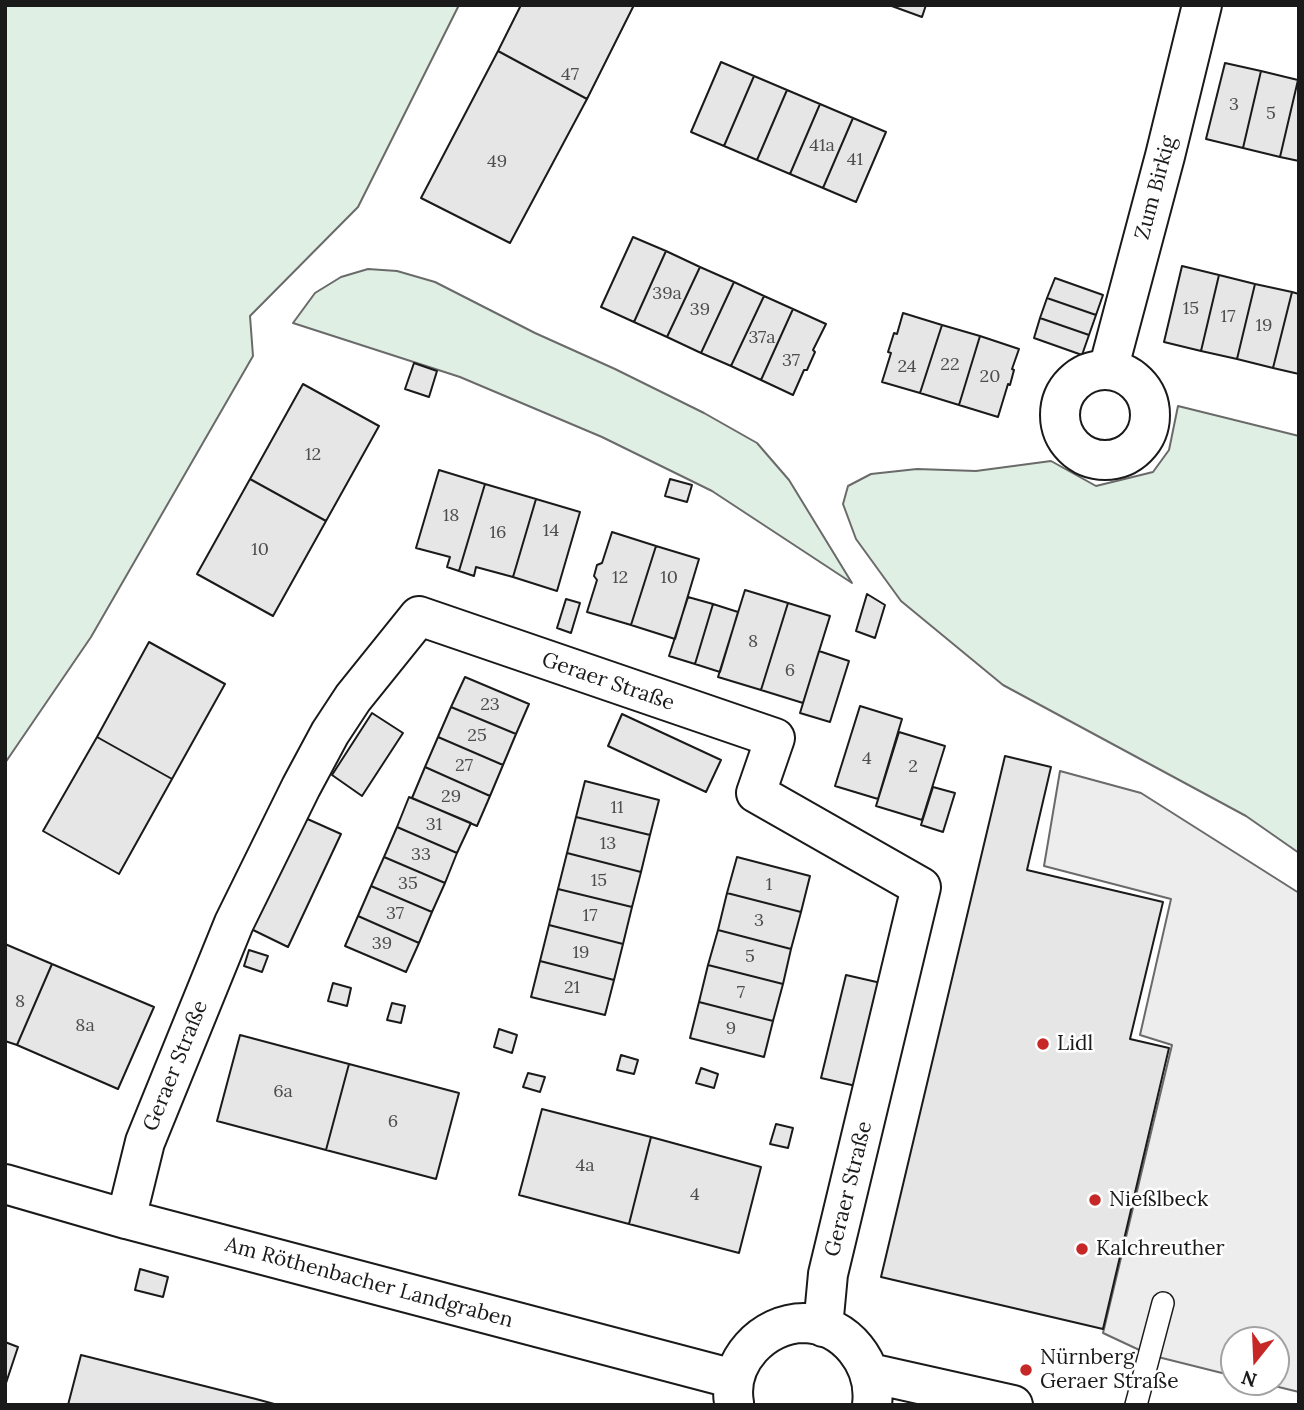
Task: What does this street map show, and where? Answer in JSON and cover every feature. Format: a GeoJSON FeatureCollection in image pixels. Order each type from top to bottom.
{"type":"FeatureCollection","features":[{"type":"Feature","properties":{"kind":"street","name":"Zum Birkig"},"geometry":{"type":"LineString","coordinates":[[1108,370],[1202,5]]}},
{"type":"Feature","properties":{"kind":"street","name":"Geraer Straße"},"geometry":{"type":"LineString","coordinates":[[126,1219],[145,1142],[234,923],[330,733],[353,698],[419,616],[775,738],[756,793],[921,887],[828,1275],[823,1327]]}},
{"type":"Feature","properties":{"kind":"street","name":"Am Röthenbacher Landgraben"},"geometry":{"type":"LineString","coordinates":[[5,1184],[734,1392]]}},
{"type":"Feature","properties":{"kind":"street"},"geometry":{"type":"LineString","coordinates":[[734,1392],[741,1361],[752,1345],[785,1326],[804,1323],[823,1327],[844,1337],[860,1353],[871,1389],[1013,1405]]}},
{"type":"Feature","properties":{"kind":"lane"},"geometry":{"type":"LineString","coordinates":[[1136,1405],[1163,1303]]}},
{"type":"Feature","properties":{"kind":"green space"},"geometry":{"type":"Polygon","coordinates":[[[5,5],[459,5],[358,207],[250,316],[253,356],[91,637],[5,763],[5,5]]]}},
{"type":"Feature","properties":{"kind":"green space"},"geometry":{"type":"Polygon","coordinates":[[[368,269],[397,271],[435,282],[704,413],[757,443],[789,480],[852,583],[712,491],[602,437],[460,377],[293,323],[315,293],[341,277],[368,269]]]}},
{"type":"Feature","properties":{"kind":"green space"},"geometry":{"type":"Polygon","coordinates":[[[1178,406],[1299,436],[1299,853],[1246,816],[1003,685],[901,601],[856,539],[843,504],[848,486],[871,474],[917,469],[976,471],[1051,461],[1096,486],[1153,472],[1169,450],[1178,406]]]}},
{"type":"Feature","properties":{"kind":"shaded area"},"geometry":{"type":"Polygon","coordinates":[[[1060,771],[1141,793],[1299,893],[1299,1392],[1290,1390],[1290,1326],[1220,1326],[1220,1372],[1150,1355],[1103,1333],[1172,1045],[1140,1035],[1171,899],[1044,866],[1060,771]]]}},
{"type":"Feature","properties":{"kind":"building"},"geometry":{"type":"Polygon","coordinates":[[[521,5],[634,5],[587,99],[498,51],[521,5]]]}},
{"type":"Feature","properties":{"kind":"building"},"geometry":{"type":"Polygon","coordinates":[[[889,5],[926,5],[922,17],[889,5]]]}},
{"type":"Feature","properties":{"kind":"building"},"geometry":{"type":"Polygon","coordinates":[[[498,51],[587,99],[510,243],[421,198],[498,51]]]}},
{"type":"Feature","properties":{"kind":"building"},"geometry":{"type":"Polygon","coordinates":[[[721,62],[754,76],[724,146],[691,132],[721,62]]]}},
{"type":"Feature","properties":{"kind":"building"},"geometry":{"type":"Polygon","coordinates":[[[1225,63],[1261,71],[1243,148],[1206,139],[1225,63]]]}},
{"type":"Feature","properties":{"kind":"building"},"geometry":{"type":"Polygon","coordinates":[[[1261,71],[1298,80],[1280,157],[1243,148],[1261,71]]]}},
{"type":"Feature","properties":{"kind":"building"},"geometry":{"type":"Polygon","coordinates":[[[754,76],[787,90],[757,160],[724,146],[754,76]]]}},
{"type":"Feature","properties":{"kind":"building"},"geometry":{"type":"Polygon","coordinates":[[[1299,80],[1299,161],[1280,157],[1299,80]]]}},
{"type":"Feature","properties":{"kind":"building"},"geometry":{"type":"Polygon","coordinates":[[[787,90],[820,104],[790,174],[757,160],[787,90]]]}},
{"type":"Feature","properties":{"kind":"building"},"geometry":{"type":"Polygon","coordinates":[[[820,104],[853,118],[823,188],[790,174],[820,104]]]}},
{"type":"Feature","properties":{"kind":"building"},"geometry":{"type":"Polygon","coordinates":[[[853,118],[886,132],[856,202],[823,188],[853,118]]]}},
{"type":"Feature","properties":{"kind":"building"},"geometry":{"type":"Polygon","coordinates":[[[633,237],[666,251],[634,322],[601,307],[633,237]]]}},
{"type":"Feature","properties":{"kind":"building"},"geometry":{"type":"Polygon","coordinates":[[[666,251],[700,267],[667,337],[634,322],[666,251]]]}},
{"type":"Feature","properties":{"kind":"building"},"geometry":{"type":"Polygon","coordinates":[[[1182,266],[1219,275],[1201,351],[1164,342],[1182,266]]]}},
{"type":"Feature","properties":{"kind":"building"},"geometry":{"type":"Polygon","coordinates":[[[700,267],[734,282],[701,353],[667,337],[700,267]]]}},
{"type":"Feature","properties":{"kind":"building"},"geometry":{"type":"Polygon","coordinates":[[[1219,275],[1255,284],[1237,359],[1201,351],[1219,275]]]}},
{"type":"Feature","properties":{"kind":"building"},"geometry":{"type":"Polygon","coordinates":[[[1055,278],[1103,295],[1096,315],[1047,298],[1055,278]]]}},
{"type":"Feature","properties":{"kind":"building"},"geometry":{"type":"Polygon","coordinates":[[[734,282],[764,296],[731,366],[701,353],[734,282]]]}},
{"type":"Feature","properties":{"kind":"building"},"geometry":{"type":"Polygon","coordinates":[[[1255,284],[1292,292],[1273,368],[1237,359],[1255,284]]]}},
{"type":"Feature","properties":{"kind":"building"},"geometry":{"type":"Polygon","coordinates":[[[1292,292],[1299,294],[1299,374],[1273,368],[1292,292]]]}},
{"type":"Feature","properties":{"kind":"building"},"geometry":{"type":"Polygon","coordinates":[[[764,296],[793,309],[761,380],[731,366],[764,296]]]}},
{"type":"Feature","properties":{"kind":"building"},"geometry":{"type":"Polygon","coordinates":[[[1047,298],[1096,315],[1089,335],[1040,318],[1047,298]]]}},
{"type":"Feature","properties":{"kind":"building"},"geometry":{"type":"Polygon","coordinates":[[[793,309],[826,324],[807,370],[804,370],[793,395],[761,380],[793,309]]]}},
{"type":"Feature","properties":{"kind":"building"},"geometry":{"type":"Polygon","coordinates":[[[903,313],[942,325],[920,393],[882,382],[891,353],[888,352],[903,313]]]}},
{"type":"Feature","properties":{"kind":"building"},"geometry":{"type":"Polygon","coordinates":[[[1040,318],[1089,335],[1082,355],[1034,338],[1040,318]]]}},
{"type":"Feature","properties":{"kind":"building"},"geometry":{"type":"Polygon","coordinates":[[[942,325],[980,336],[959,405],[920,393],[942,325]]]}},
{"type":"Feature","properties":{"kind":"building"},"geometry":{"type":"Polygon","coordinates":[[[980,336],[1019,349],[998,417],[959,405],[980,336]]]}},
{"type":"Feature","properties":{"kind":"building"},"geometry":{"type":"Polygon","coordinates":[[[414,363],[437,371],[429,397],[405,389],[414,363]]]}},
{"type":"Feature","properties":{"kind":"building"},"geometry":{"type":"Polygon","coordinates":[[[303,384],[379,426],[326,521],[250,479],[303,384]]]}},
{"type":"Feature","properties":{"kind":"building"},"geometry":{"type":"Polygon","coordinates":[[[439,470],[485,484],[459,571],[447,567],[450,557],[416,548],[439,470]]]}},
{"type":"Feature","properties":{"kind":"building"},"geometry":{"type":"Polygon","coordinates":[[[250,479],[326,521],[273,616],[197,574],[250,479]]]}},
{"type":"Feature","properties":{"kind":"building"},"geometry":{"type":"Polygon","coordinates":[[[670,479],[692,485],[687,502],[665,496],[670,479]]]}},
{"type":"Feature","properties":{"kind":"building"},"geometry":{"type":"Polygon","coordinates":[[[485,484],[536,499],[513,577],[476,567],[474,576],[459,571],[485,484]]]}},
{"type":"Feature","properties":{"kind":"building"},"geometry":{"type":"Polygon","coordinates":[[[536,499],[580,512],[557,591],[513,577],[536,499]]]}},
{"type":"Feature","properties":{"kind":"building"},"geometry":{"type":"Polygon","coordinates":[[[612,532],[656,546],[631,625],[587,612],[597,580],[594,576],[597,565],[602,563],[612,532]]]}},
{"type":"Feature","properties":{"kind":"building"},"geometry":{"type":"Polygon","coordinates":[[[656,546],[699,559],[675,639],[631,625],[656,546]]]}},
{"type":"Feature","properties":{"kind":"building"},"geometry":{"type":"Polygon","coordinates":[[[745,590],[788,603],[761,690],[718,677],[745,590]]]}},
{"type":"Feature","properties":{"kind":"building"},"geometry":{"type":"Polygon","coordinates":[[[867,594],[885,605],[875,638],[856,631],[867,594]]]}},
{"type":"Feature","properties":{"kind":"building"},"geometry":{"type":"Polygon","coordinates":[[[688,597],[713,604],[695,664],[669,656],[688,597]]]}},
{"type":"Feature","properties":{"kind":"building"},"geometry":{"type":"Polygon","coordinates":[[[566,599],[580,603],[571,633],[557,628],[566,599]]]}},
{"type":"Feature","properties":{"kind":"building"},"geometry":{"type":"Polygon","coordinates":[[[788,603],[830,616],[803,703],[761,690],[788,603]]]}},
{"type":"Feature","properties":{"kind":"building"},"geometry":{"type":"Polygon","coordinates":[[[713,604],[738,612],[720,672],[695,664],[713,604]]]}},
{"type":"Feature","properties":{"kind":"building"},"geometry":{"type":"Polygon","coordinates":[[[149,642],[225,684],[172,779],[97,737],[149,642]]]}},
{"type":"Feature","properties":{"kind":"building"},"geometry":{"type":"Polygon","coordinates":[[[819,651],[849,661],[830,722],[800,713],[819,651]]]}},
{"type":"Feature","properties":{"kind":"building"},"geometry":{"type":"Polygon","coordinates":[[[465,677],[529,704],[516,734],[451,707],[465,677]]]}},
{"type":"Feature","properties":{"kind":"building"},"geometry":{"type":"Polygon","coordinates":[[[860,706],[902,719],[878,799],[835,786],[860,706]]]}},
{"type":"Feature","properties":{"kind":"building"},"geometry":{"type":"Polygon","coordinates":[[[451,707],[516,734],[503,765],[438,737],[451,707]]]}},
{"type":"Feature","properties":{"kind":"building"},"geometry":{"type":"Polygon","coordinates":[[[372,713],[403,733],[362,796],[332,775],[372,713]]]}},
{"type":"Feature","properties":{"kind":"building"},"geometry":{"type":"Polygon","coordinates":[[[622,714],[721,760],[706,792],[608,746],[622,714]]]}},
{"type":"Feature","properties":{"kind":"building"},"geometry":{"type":"Polygon","coordinates":[[[899,732],[945,746],[922,820],[876,806],[899,732]]]}},
{"type":"Feature","properties":{"kind":"building"},"geometry":{"type":"Polygon","coordinates":[[[97,737],[172,779],[119,874],[43,831],[97,737]]]}},
{"type":"Feature","properties":{"kind":"building"},"geometry":{"type":"Polygon","coordinates":[[[438,737],[503,765],[490,796],[425,767],[438,737]]]}},
{"type":"Feature","properties":{"kind":"building","name":"Lidl"},"geometry":{"type":"Polygon","coordinates":[[[1005,756],[1051,767],[1027,870],[1163,902],[1130,1039],[1169,1048],[1103,1329],[881,1277],[1005,756]]]}},
{"type":"Feature","properties":{"kind":"building"},"geometry":{"type":"Polygon","coordinates":[[[425,767],[490,796],[477,826],[412,798],[425,767]]]}},
{"type":"Feature","properties":{"kind":"building"},"geometry":{"type":"Polygon","coordinates":[[[585,781],[659,800],[650,835],[576,817],[585,781]]]}},
{"type":"Feature","properties":{"kind":"building"},"geometry":{"type":"Polygon","coordinates":[[[933,787],[955,793],[943,832],[921,825],[933,787]]]}},
{"type":"Feature","properties":{"kind":"building"},"geometry":{"type":"Polygon","coordinates":[[[409,797],[471,823],[457,853],[397,827],[409,797]]]}},
{"type":"Feature","properties":{"kind":"building"},"geometry":{"type":"Polygon","coordinates":[[[303,817],[341,834],[288,947],[251,929],[303,817]]]}},
{"type":"Feature","properties":{"kind":"building"},"geometry":{"type":"Polygon","coordinates":[[[576,817],[650,835],[641,872],[567,853],[576,817]]]}},
{"type":"Feature","properties":{"kind":"building"},"geometry":{"type":"Polygon","coordinates":[[[397,827],[457,853],[445,883],[384,857],[397,827]]]}},
{"type":"Feature","properties":{"kind":"building"},"geometry":{"type":"Polygon","coordinates":[[[567,853],[641,872],[632,907],[558,889],[567,853]]]}},
{"type":"Feature","properties":{"kind":"building"},"geometry":{"type":"Polygon","coordinates":[[[384,857],[445,883],[432,912],[371,886],[384,857]]]}},
{"type":"Feature","properties":{"kind":"building"},"geometry":{"type":"Polygon","coordinates":[[[737,857],[810,876],[801,912],[727,893],[737,857]]]}},
{"type":"Feature","properties":{"kind":"building"},"geometry":{"type":"Polygon","coordinates":[[[371,886],[432,912],[419,943],[358,916],[371,886]]]}},
{"type":"Feature","properties":{"kind":"building"},"geometry":{"type":"Polygon","coordinates":[[[558,889],[632,907],[623,944],[549,925],[558,889]]]}},
{"type":"Feature","properties":{"kind":"building"},"geometry":{"type":"Polygon","coordinates":[[[727,893],[801,912],[791,949],[718,930],[727,893]]]}},
{"type":"Feature","properties":{"kind":"building"},"geometry":{"type":"Polygon","coordinates":[[[358,916],[419,943],[406,972],[345,946],[358,916]]]}},
{"type":"Feature","properties":{"kind":"building"},"geometry":{"type":"Polygon","coordinates":[[[549,925],[623,944],[614,980],[540,961],[549,925]]]}},
{"type":"Feature","properties":{"kind":"building"},"geometry":{"type":"Polygon","coordinates":[[[718,930],[791,949],[783,984],[708,965],[718,930]]]}},
{"type":"Feature","properties":{"kind":"building"},"geometry":{"type":"Polygon","coordinates":[[[5,944],[52,964],[17,1045],[5,1041],[5,944]]]}},
{"type":"Feature","properties":{"kind":"building"},"geometry":{"type":"Polygon","coordinates":[[[249,950],[268,956],[262,972],[244,966],[249,950]]]}},
{"type":"Feature","properties":{"kind":"building"},"geometry":{"type":"Polygon","coordinates":[[[540,961],[614,980],[605,1015],[531,997],[540,961]]]}},
{"type":"Feature","properties":{"kind":"building"},"geometry":{"type":"Polygon","coordinates":[[[52,964],[154,1007],[118,1089],[17,1045],[52,964]]]}},
{"type":"Feature","properties":{"kind":"building"},"geometry":{"type":"Polygon","coordinates":[[[708,965],[783,984],[773,1021],[699,1002],[708,965]]]}},
{"type":"Feature","properties":{"kind":"building"},"geometry":{"type":"Polygon","coordinates":[[[846,975],[881,983],[856,1086],[821,1078],[846,975]]]}},
{"type":"Feature","properties":{"kind":"building"},"geometry":{"type":"Polygon","coordinates":[[[333,983],[351,988],[347,1006],[328,1001],[333,983]]]}},
{"type":"Feature","properties":{"kind":"building"},"geometry":{"type":"Polygon","coordinates":[[[699,1002],[773,1021],[764,1057],[690,1038],[699,1002]]]}},
{"type":"Feature","properties":{"kind":"building"},"geometry":{"type":"Polygon","coordinates":[[[392,1003],[405,1006],[401,1023],[387,1020],[392,1003]]]}},
{"type":"Feature","properties":{"kind":"building"},"geometry":{"type":"Polygon","coordinates":[[[499,1029],[517,1035],[512,1053],[494,1047],[499,1029]]]}},
{"type":"Feature","properties":{"kind":"building"},"geometry":{"type":"Polygon","coordinates":[[[240,1035],[349,1064],[326,1150],[217,1121],[240,1035]]]}},
{"type":"Feature","properties":{"kind":"building"},"geometry":{"type":"Polygon","coordinates":[[[621,1055],[638,1060],[634,1074],[617,1070],[621,1055]]]}},
{"type":"Feature","properties":{"kind":"building"},"geometry":{"type":"Polygon","coordinates":[[[349,1064],[459,1093],[436,1179],[326,1150],[349,1064]]]}},
{"type":"Feature","properties":{"kind":"building"},"geometry":{"type":"Polygon","coordinates":[[[701,1068],[718,1074],[714,1088],[696,1083],[701,1068]]]}},
{"type":"Feature","properties":{"kind":"building"},"geometry":{"type":"Polygon","coordinates":[[[528,1073],[545,1077],[540,1092],[523,1087],[528,1073]]]}},
{"type":"Feature","properties":{"kind":"building"},"geometry":{"type":"Polygon","coordinates":[[[542,1109],[651,1137],[629,1224],[519,1195],[542,1109]]]}},
{"type":"Feature","properties":{"kind":"building"},"geometry":{"type":"Polygon","coordinates":[[[776,1124],[793,1128],[788,1148],[770,1144],[776,1124]]]}},
{"type":"Feature","properties":{"kind":"building"},"geometry":{"type":"Polygon","coordinates":[[[651,1137],[761,1167],[739,1253],[629,1224],[651,1137]]]}},
{"type":"Feature","properties":{"kind":"building"},"geometry":{"type":"Polygon","coordinates":[[[140,1269],[168,1277],[163,1297],[135,1290],[140,1269]]]}},
{"type":"Feature","properties":{"kind":"building"},"geometry":{"type":"Polygon","coordinates":[[[5,1342],[18,1347],[5,1386],[5,1342]]]}},
{"type":"Feature","properties":{"kind":"building"},"geometry":{"type":"Polygon","coordinates":[[[81,1355],[256,1399],[278,1405],[68,1405],[81,1355]]]}},
{"type":"Feature","properties":{"kind":"place","name":"Lidl"},"geometry":{"type":"Point","coordinates":[1043,1044]}},
{"type":"Feature","properties":{"kind":"place","name":"Nießlbeck"},"geometry":{"type":"Point","coordinates":[1095,1200]}},
{"type":"Feature","properties":{"kind":"place","name":"Kalchreuther"},"geometry":{"type":"Point","coordinates":[1082,1249]}},
{"type":"Feature","properties":{"kind":"place","name":"Nürnberg Geraer Straße"},"geometry":{"type":"Point","coordinates":[1026,1370]}}]}
